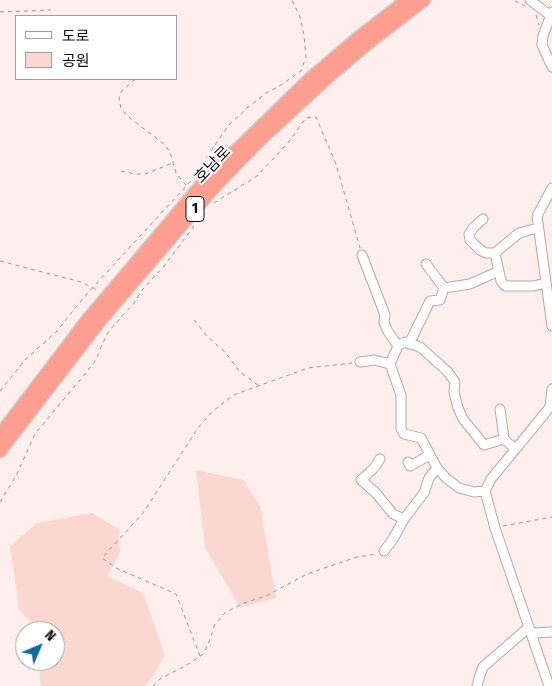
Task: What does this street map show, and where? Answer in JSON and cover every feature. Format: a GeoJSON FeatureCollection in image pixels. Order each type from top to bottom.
{"type":"FeatureCollection","features":[{"type":"Feature","properties":{"kind":"highway","name":"호남로"},"geometry":{"type":"LineString","coordinates":[[0,435],[89,318],[204,182],[311,78],[407,0]]}},
{"type":"Feature","properties":{"kind":"highway","name":"호남로"},"geometry":{"type":"LineString","coordinates":[[0,451],[99,322],[215,186],[262,138],[328,77],[424,0]]}},
{"type":"Feature","properties":{"kind":"street"},"geometry":{"type":"LineString","coordinates":[[530,0],[551,15],[543,36],[542,45],[552,67]]}},
{"type":"Feature","properties":{"kind":"street"},"geometry":{"type":"LineString","coordinates":[[552,188],[537,216],[552,326]]}},
{"type":"Feature","properties":{"kind":"street"},"geometry":{"type":"LineString","coordinates":[[483,219],[472,228],[469,234],[470,240],[486,253],[495,252],[519,233],[538,228]]}},
{"type":"Feature","properties":{"kind":"street"},"geometry":{"type":"LineString","coordinates":[[495,252],[501,281],[505,286],[534,286],[545,283]]}},
{"type":"Feature","properties":{"kind":"street"},"geometry":{"type":"LineString","coordinates":[[362,255],[385,315],[384,322],[387,330],[398,346]]}},
{"type":"Feature","properties":{"kind":"street"},"geometry":{"type":"LineString","coordinates":[[426,264],[444,288]]}},
{"type":"Feature","properties":{"kind":"street"},"geometry":{"type":"LineString","coordinates":[[444,288],[470,284],[500,270]]}},
{"type":"Feature","properties":{"kind":"street"},"geometry":{"type":"LineString","coordinates":[[409,344],[430,301],[440,300],[444,288]]}},
{"type":"Feature","properties":{"kind":"street"},"geometry":{"type":"LineString","coordinates":[[486,491],[474,492],[459,488],[437,468],[421,438],[404,434],[401,429],[400,395],[390,364],[398,346],[405,342],[424,351],[448,372],[455,382],[454,392],[463,419],[484,446],[504,439]]}},
{"type":"Feature","properties":{"kind":"street"},"geometry":{"type":"LineString","coordinates":[[360,362],[374,360],[390,364]]}},
{"type":"Feature","properties":{"kind":"street"},"geometry":{"type":"LineString","coordinates":[[549,686],[495,528],[486,491],[491,479],[550,407],[552,389]]}},
{"type":"Feature","properties":{"kind":"street"},"geometry":{"type":"LineString","coordinates":[[500,409],[504,439],[515,449]]}},
{"type":"Feature","properties":{"kind":"street"},"geometry":{"type":"LineString","coordinates":[[408,462],[410,466],[430,455]]}},
{"type":"Feature","properties":{"kind":"street"},"geometry":{"type":"LineString","coordinates":[[380,459],[361,480],[375,492],[393,514],[404,519]]}},
{"type":"Feature","properties":{"kind":"street"},"geometry":{"type":"LineString","coordinates":[[384,551],[404,519],[424,493],[428,478],[437,468]]}},
{"type":"Feature","properties":{"kind":"street"},"geometry":{"type":"LineString","coordinates":[[478,686],[483,667],[531,630],[552,632]]}},
{"type":"Feature","properties":{"kind":"path"},"geometry":{"type":"LineString","coordinates":[[0,391],[25,360],[57,331],[93,287],[186,186],[228,126],[246,108],[301,71],[306,57],[300,17],[292,0]]}},
{"type":"Feature","properties":{"kind":"path"},"geometry":{"type":"LineString","coordinates":[[515,1],[536,15],[543,36]]}},
{"type":"Feature","properties":{"kind":"path"},"geometry":{"type":"LineString","coordinates":[[0,12],[51,10]]}},
{"type":"Feature","properties":{"kind":"path"},"geometry":{"type":"LineString","coordinates":[[134,80],[120,93],[121,108],[126,115],[165,145],[170,152],[176,173],[186,186]]}},
{"type":"Feature","properties":{"kind":"path"},"geometry":{"type":"LineString","coordinates":[[278,87],[281,91]]}},
{"type":"Feature","properties":{"kind":"path"},"geometry":{"type":"LineString","coordinates":[[302,114],[306,118]]}},
{"type":"Feature","properties":{"kind":"path"},"geometry":{"type":"LineString","coordinates":[[210,205],[257,176],[287,144],[306,118],[316,116],[333,156],[362,255]]}},
{"type":"Feature","properties":{"kind":"path"},"geometry":{"type":"LineString","coordinates":[[121,171],[144,174],[172,163]]}},
{"type":"Feature","properties":{"kind":"path"},"geometry":{"type":"LineString","coordinates":[[0,502],[16,476],[35,434],[94,363],[108,332],[134,303],[143,289],[164,266],[196,225]]}},
{"type":"Feature","properties":{"kind":"path"},"geometry":{"type":"LineString","coordinates":[[0,261],[81,282],[98,290]]}},
{"type":"Feature","properties":{"kind":"path"},"geometry":{"type":"LineString","coordinates":[[194,320],[207,336],[225,352],[239,372],[260,387]]}},
{"type":"Feature","properties":{"kind":"path"},"geometry":{"type":"LineString","coordinates":[[200,656],[176,594],[116,568],[102,558],[143,513],[198,428],[212,412],[236,394],[260,387],[308,368],[360,362]]}},
{"type":"Feature","properties":{"kind":"path"},"geometry":{"type":"LineString","coordinates":[[495,528],[552,517]]}},
{"type":"Feature","properties":{"kind":"path"},"geometry":{"type":"LineString","coordinates":[[153,686],[160,679],[200,656],[208,645],[215,624],[226,612],[244,603],[266,596],[307,574],[357,557],[374,556],[384,551]]}},
{"type":"Feature","properties":{"kind":"green space"},"geometry":{"type":"Polygon","coordinates":[[[196,470],[243,480],[260,506],[276,598],[240,607],[205,548],[196,470]]]}},
{"type":"Feature","properties":{"kind":"green space"},"geometry":{"type":"Polygon","coordinates":[[[92,513],[119,529],[120,552],[107,576],[143,593],[165,656],[146,686],[41,686],[39,671],[65,671],[65,621],[30,621],[19,610],[10,546],[37,523],[92,513]]]}}]}
